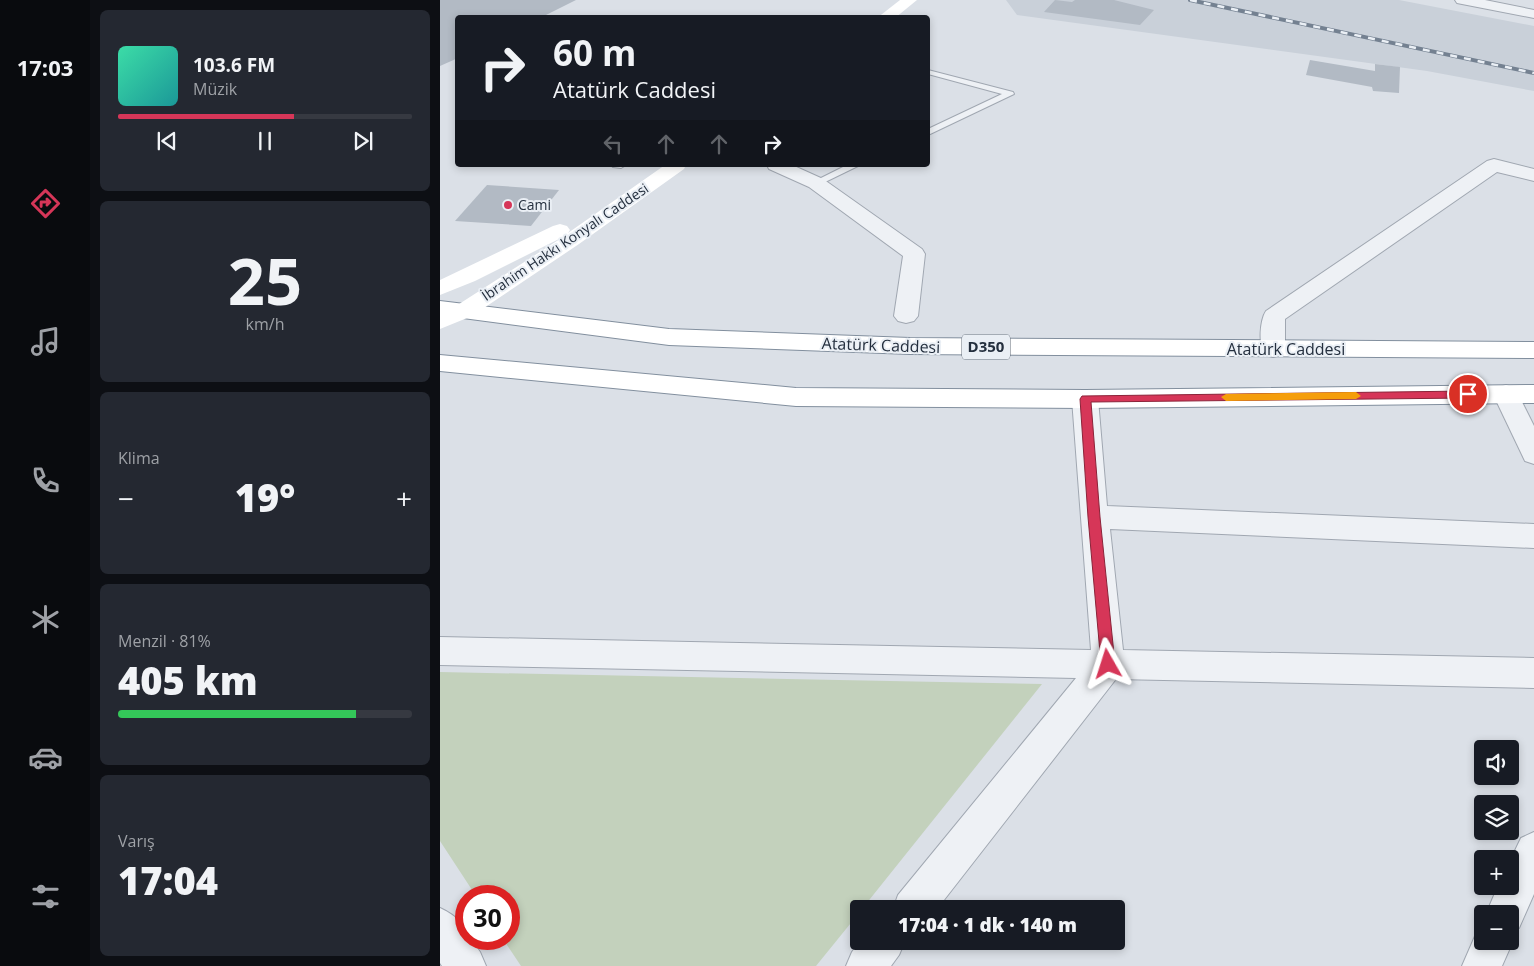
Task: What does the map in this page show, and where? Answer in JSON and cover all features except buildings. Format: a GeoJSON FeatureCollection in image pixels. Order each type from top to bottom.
{"type":"FeatureCollection","features":[{"type":"Feature","properties":{"kind":"main road"},"geometry":{"type":"LineString","coordinates":[[888,15],[910,0]]}},
{"type":"Feature","properties":{"kind":"main road","name":"İbrahim Hakkı Konyalı Caddesi"},"geometry":{"type":"LineString","coordinates":[[440,288],[542,239],[674,167]]}},
{"type":"Feature","properties":{"kind":"main road","name":"İbrahim Hakkı Konyalı Caddesi"},"geometry":{"type":"LineString","coordinates":[[440,322],[464,311],[572,240],[674,167]]}},
{"type":"Feature","properties":{"kind":"main road","name":"Atatürk Caddesi"},"geometry":{"type":"LineString","coordinates":[[440,308],[669,337],[910,346],[1534,350]]}},
{"type":"Feature","properties":{"kind":"main road"},"geometry":{"type":"LineString","coordinates":[[440,363],[796,397],[1085,399],[1534,394]]}},
{"type":"Feature","properties":{"kind":"street"},"geometry":{"type":"LineString","coordinates":[[1462,0],[1534,14]]}},
{"type":"Feature","properties":{"kind":"street"},"geometry":{"type":"LineString","coordinates":[[1273,348],[1274,316],[1494,165],[1534,175]]}},
{"type":"Feature","properties":{"kind":"street"},"geometry":{"type":"LineString","coordinates":[[780,167],[816,183],[914,254],[906,316]]}},
{"type":"Feature","properties":{"kind":"street"},"geometry":{"type":"LineString","coordinates":[[1506,394],[1534,454]]}},
{"type":"Feature","properties":{"kind":"street"},"geometry":{"type":"LineString","coordinates":[[919,900],[1108,664],[1085,399]]}},
{"type":"Feature","properties":{"kind":"street"},"geometry":{"type":"LineString","coordinates":[[1094,517],[1534,536]]}},
{"type":"Feature","properties":{"kind":"street"},"geometry":{"type":"LineString","coordinates":[[440,651],[1534,673]]}},
{"type":"Feature","properties":{"kind":"street"},"geometry":{"type":"LineString","coordinates":[[1509,905],[1534,851]]}},
{"type":"Feature","properties":{"kind":"street"},"geometry":{"type":"LineString","coordinates":[[440,928],[466,966]]}},
{"type":"Feature","properties":{"kind":"street"},"geometry":{"type":"LineString","coordinates":[[866,966],[878,950]]}},
{"type":"Feature","properties":{"kind":"street"},"geometry":{"type":"LineString","coordinates":[[1482,966],[1489,950]]}},
{"type":"Feature","properties":{"kind":"lane"},"geometry":{"type":"LineString","coordinates":[[930,73],[1010,94],[930,131]]}},
{"type":"Feature","properties":{"kind":"lane"},"geometry":{"type":"LineString","coordinates":[[816,183],[851,167]]}},
{"type":"Feature","properties":{"kind":"shaded area"},"geometry":{"type":"Polygon","coordinates":[[[1006,0],[1399,0],[1534,26],[1534,91],[1427,71],[1017,15],[1006,0]]]}},
{"type":"Feature","properties":{"kind":"green space"},"geometry":{"type":"Polygon","coordinates":[[[440,672],[1042,684],[869,900],[850,900],[850,924],[816,966],[521,966],[510,950],[520,950],[520,885],[469,885],[440,841],[440,672]]]}},
{"type":"Feature","properties":{"kind":"railway"},"geometry":{"type":"LineString","coordinates":[[1190,0],[1534,73]]}},
{"type":"Feature","properties":{"kind":"slow traffic"},"geometry":{"type":"LineString","coordinates":[[1226,397],[1356,396]]}},
{"type":"Feature","properties":{"kind":"place","name":"Cami"},"geometry":{"type":"Point","coordinates":[508,205]}},
{"type":"Feature","properties":{"kind":"route"},"geometry":{"type":"LineString","coordinates":[[1108,664],[1085,399],[1468,394]]}}]}
